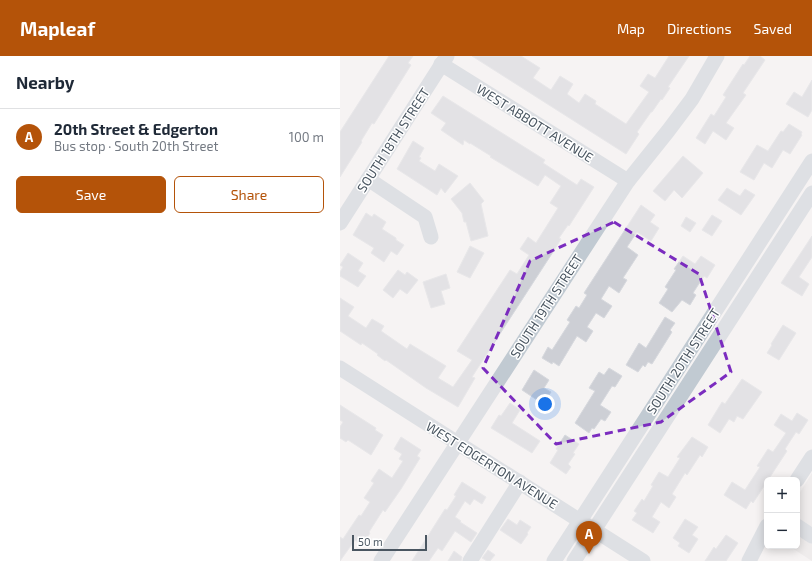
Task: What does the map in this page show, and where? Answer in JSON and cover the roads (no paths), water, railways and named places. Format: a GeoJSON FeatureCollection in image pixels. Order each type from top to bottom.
{"type":"FeatureCollection","features":[{"type":"Feature","properties":{"kind":"street","name":"SOUTH 19TH STREET"},"geometry":{"type":"LineString","coordinates":[[381,561],[628,182],[692,99],[717,56]]}},
{"type":"Feature","properties":{"kind":"street","name":"WEST ABBOTT AVENUE"},"geometry":{"type":"LineString","coordinates":[[444,60],[628,182]]}},
{"type":"Feature","properties":{"kind":"street","name":"SOUTH 18TH STREET"},"geometry":{"type":"LineString","coordinates":[[340,223],[444,60]]}},
{"type":"Feature","properties":{"kind":"street","name":"SOUTH 20TH STREET"},"geometry":{"type":"LineString","coordinates":[[554,561],[812,161]]}},
{"type":"Feature","properties":{"kind":"street"},"geometry":{"type":"LineString","coordinates":[[368,179],[425,217],[431,236]]}},
{"type":"Feature","properties":{"kind":"street","name":"SOUTH 20TH STREET"},"geometry":{"type":"LineString","coordinates":[[574,561],[812,193]]}},
{"type":"Feature","properties":{"kind":"street"},"geometry":{"type":"LineString","coordinates":[[743,268],[757,277]]}},
{"type":"Feature","properties":{"kind":"street","name":"WEST EDGERTON AVENUE"},"geometry":{"type":"LineString","coordinates":[[340,368],[643,561]]}},
{"type":"Feature","properties":{"kind":"street"},"geometry":{"type":"LineString","coordinates":[[799,477],[812,457]]}},
{"type":"Feature","properties":{"kind":"street"},"geometry":{"type":"LineString","coordinates":[[620,460],[634,469]]}},
{"type":"Feature","properties":{"kind":"street"},"geometry":{"type":"LineString","coordinates":[[470,561],[520,482]]}},
{"type":"Feature","properties":{"kind":"street"},"geometry":{"type":"LineString","coordinates":[[800,528],[812,536]]}},
{"type":"Feature","properties":{"kind":"street"},"geometry":{"type":"LineString","coordinates":[[749,561],[764,532]]}},
{"type":"Feature","properties":{"kind":"place","name":"20th Street & Edgerton"},"geometry":{"type":"Point","coordinates":[589,554]}}]}
